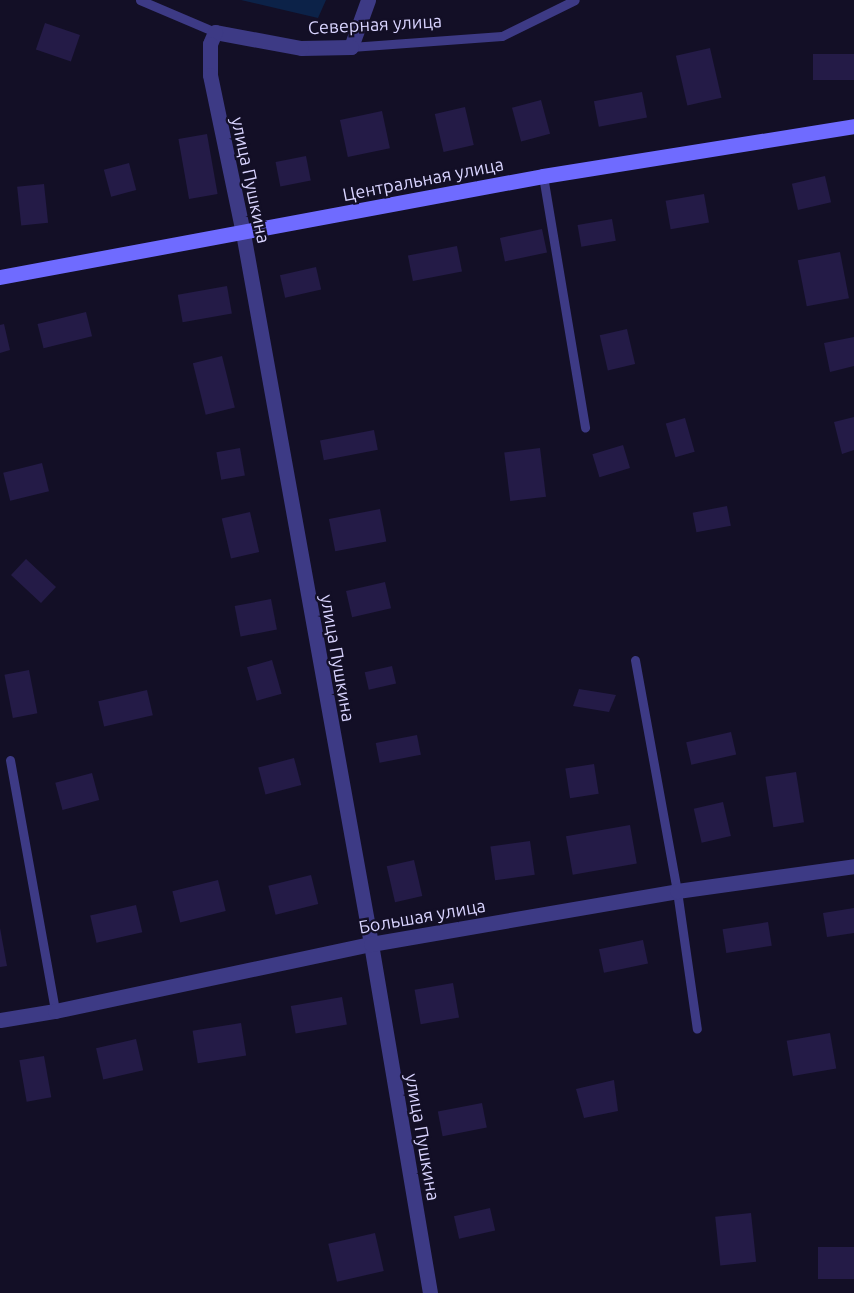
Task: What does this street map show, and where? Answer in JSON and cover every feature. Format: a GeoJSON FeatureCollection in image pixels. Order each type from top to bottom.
{"type":"FeatureCollection","features":[{"type":"Feature","properties":{"kind":"street"},"geometry":{"type":"LineString","coordinates":[[351,46],[368,0]]}},
{"type":"Feature","properties":{"kind":"street","name":"Северная улица"},"geometry":{"type":"LineString","coordinates":[[215,32],[301,48],[351,46]]}},
{"type":"Feature","properties":{"kind":"street","name":"улица Пушкина"},"geometry":{"type":"LineString","coordinates":[[215,32],[210,44],[210,75],[243,233],[371,944],[430,1293]]}},
{"type":"Feature","properties":{"kind":"street","name":"Центральная улица"},"geometry":{"type":"LineString","coordinates":[[0,277],[543,176],[854,126]]}},
{"type":"Feature","properties":{"kind":"street","name":"Большая улица"},"geometry":{"type":"LineString","coordinates":[[0,1020],[55,1011],[371,944],[677,891],[854,866]]}},
{"type":"Feature","properties":{"kind":"lane","name":"Северная улица"},"geometry":{"type":"LineString","coordinates":[[140,0],[215,32]]}},
{"type":"Feature","properties":{"kind":"lane","name":"Северная улица"},"geometry":{"type":"LineString","coordinates":[[351,46],[502,36],[575,0]]}},
{"type":"Feature","properties":{"kind":"lane"},"geometry":{"type":"LineString","coordinates":[[543,176],[585,428]]}},
{"type":"Feature","properties":{"kind":"lane"},"geometry":{"type":"LineString","coordinates":[[635,660],[677,891],[697,1029]]}},
{"type":"Feature","properties":{"kind":"lane"},"geometry":{"type":"LineString","coordinates":[[10,760],[55,1011]]}},
{"type":"Feature","properties":{"kind":"water"},"geometry":{"type":"Polygon","coordinates":[[[241,0],[326,0],[318,18],[241,0]]]}},
{"type":"Feature","properties":{"kind":"building"},"geometry":{"type":"Polygon","coordinates":[[[45,23],[80,35],[71,62],[36,49],[45,23]]]}},
{"type":"Feature","properties":{"kind":"building"},"geometry":{"type":"Polygon","coordinates":[[[710,48],[721,98],[687,106],[676,56],[710,48]]]}},
{"type":"Feature","properties":{"kind":"building"},"geometry":{"type":"Polygon","coordinates":[[[813,54],[854,54],[854,80],[813,80],[813,54]]]}},
{"type":"Feature","properties":{"kind":"building"},"geometry":{"type":"Polygon","coordinates":[[[642,92],[647,118],[599,127],[594,101],[642,92]]]}},
{"type":"Feature","properties":{"kind":"building"},"geometry":{"type":"Polygon","coordinates":[[[541,100],[550,134],[521,142],[512,108],[541,100]]]}},
{"type":"Feature","properties":{"kind":"building"},"geometry":{"type":"Polygon","coordinates":[[[465,107],[474,145],[444,152],[435,114],[465,107]]]}},
{"type":"Feature","properties":{"kind":"building"},"geometry":{"type":"Polygon","coordinates":[[[382,111],[390,148],[348,157],[340,120],[382,111]]]}},
{"type":"Feature","properties":{"kind":"building"},"geometry":{"type":"Polygon","coordinates":[[[207,134],[218,194],[189,199],[178,139],[207,134]]]}},
{"type":"Feature","properties":{"kind":"building"},"geometry":{"type":"Polygon","coordinates":[[[306,156],[311,181],[280,186],[276,162],[306,156]]]}},
{"type":"Feature","properties":{"kind":"building"},"geometry":{"type":"Polygon","coordinates":[[[129,163],[136,190],[111,197],[104,170],[129,163]]]}},
{"type":"Feature","properties":{"kind":"building"},"geometry":{"type":"Polygon","coordinates":[[[825,176],[831,202],[798,210],[792,184],[825,176]]]}},
{"type":"Feature","properties":{"kind":"building"},"geometry":{"type":"Polygon","coordinates":[[[44,184],[48,223],[21,226],[17,187],[44,184]]]}},
{"type":"Feature","properties":{"kind":"building"},"geometry":{"type":"Polygon","coordinates":[[[704,194],[709,223],[671,229],[666,201],[704,194]]]}},
{"type":"Feature","properties":{"kind":"building"},"geometry":{"type":"Polygon","coordinates":[[[612,219],[616,241],[581,247],[578,225],[612,219]]]}},
{"type":"Feature","properties":{"kind":"building"},"geometry":{"type":"Polygon","coordinates":[[[542,229],[547,252],[505,261],[500,238],[542,229]]]}},
{"type":"Feature","properties":{"kind":"building"},"geometry":{"type":"Polygon","coordinates":[[[457,246],[462,272],[413,281],[408,256],[457,246]]]}},
{"type":"Feature","properties":{"kind":"building"},"geometry":{"type":"Polygon","coordinates":[[[840,252],[849,298],[807,306],[798,260],[840,252]]]}},
{"type":"Feature","properties":{"kind":"building"},"geometry":{"type":"Polygon","coordinates":[[[316,267],[321,289],[285,298],[280,275],[316,267]]]}},
{"type":"Feature","properties":{"kind":"building"},"geometry":{"type":"Polygon","coordinates":[[[227,286],[232,314],[183,322],[178,295],[227,286]]]}},
{"type":"Feature","properties":{"kind":"building"},"geometry":{"type":"Polygon","coordinates":[[[86,312],[92,336],[44,348],[37,324],[86,312]]]}},
{"type":"Feature","properties":{"kind":"building"},"geometry":{"type":"Polygon","coordinates":[[[4,324],[10,350],[0,353],[0,325],[4,324]]]}},
{"type":"Feature","properties":{"kind":"building"},"geometry":{"type":"Polygon","coordinates":[[[627,329],[635,364],[608,370],[600,335],[627,329]]]}},
{"type":"Feature","properties":{"kind":"building"},"geometry":{"type":"Polygon","coordinates":[[[854,337],[854,366],[830,372],[824,343],[854,337]]]}},
{"type":"Feature","properties":{"kind":"building"},"geometry":{"type":"Polygon","coordinates":[[[222,356],[235,407],[206,415],[193,363],[222,356]]]}},
{"type":"Feature","properties":{"kind":"building"},"geometry":{"type":"Polygon","coordinates":[[[854,417],[854,450],[842,454],[834,422],[854,417]]]}},
{"type":"Feature","properties":{"kind":"building"},"geometry":{"type":"Polygon","coordinates":[[[685,418],[695,452],[675,457],[666,424],[685,418]]]}},
{"type":"Feature","properties":{"kind":"building"},"geometry":{"type":"Polygon","coordinates":[[[374,430],[378,450],[324,460],[320,440],[374,430]]]}},
{"type":"Feature","properties":{"kind":"building"},"geometry":{"type":"Polygon","coordinates":[[[623,445],[630,468],[599,477],[592,454],[623,445]]]}},
{"type":"Feature","properties":{"kind":"building"},"geometry":{"type":"Polygon","coordinates":[[[240,448],[245,476],[221,480],[216,452],[240,448]]]}},
{"type":"Feature","properties":{"kind":"building"},"geometry":{"type":"Polygon","coordinates":[[[540,448],[546,497],[510,501],[504,452],[540,448]]]}},
{"type":"Feature","properties":{"kind":"building"},"geometry":{"type":"Polygon","coordinates":[[[42,463],[49,491],[10,501],[3,473],[42,463]]]}},
{"type":"Feature","properties":{"kind":"building"},"geometry":{"type":"Polygon","coordinates":[[[727,506],[731,526],[696,532],[693,513],[727,506]]]}},
{"type":"Feature","properties":{"kind":"building"},"geometry":{"type":"Polygon","coordinates":[[[380,509],[386,541],[335,551],[329,519],[380,509]]]}},
{"type":"Feature","properties":{"kind":"building"},"geometry":{"type":"Polygon","coordinates":[[[250,512],[259,552],[231,558],[222,519],[250,512]]]}},
{"type":"Feature","properties":{"kind":"building"},"geometry":{"type":"Polygon","coordinates":[[[26,559],[56,587],[41,603],[11,575],[26,559]]]}},
{"type":"Feature","properties":{"kind":"building"},"geometry":{"type":"Polygon","coordinates":[[[385,582],[391,608],[352,617],[346,591],[385,582]]]}},
{"type":"Feature","properties":{"kind":"building"},"geometry":{"type":"Polygon","coordinates":[[[271,599],[277,629],[241,636],[235,606],[271,599]]]}},
{"type":"Feature","properties":{"kind":"building"},"geometry":{"type":"Polygon","coordinates":[[[272,660],[282,694],[257,701],[247,667],[272,660]]]}},
{"type":"Feature","properties":{"kind":"building"},"geometry":{"type":"Polygon","coordinates":[[[392,666],[396,684],[369,690],[365,672],[392,666]]]}},
{"type":"Feature","properties":{"kind":"building"},"geometry":{"type":"Polygon","coordinates":[[[29,670],[37,713],[13,718],[4,675],[29,670]]]}},
{"type":"Feature","properties":{"kind":"building"},"geometry":{"type":"Polygon","coordinates":[[[579,689],[616,695],[609,712],[573,706],[579,689]]]}},
{"type":"Feature","properties":{"kind":"building"},"geometry":{"type":"Polygon","coordinates":[[[147,690],[153,715],[104,727],[98,701],[147,690]]]}},
{"type":"Feature","properties":{"kind":"building"},"geometry":{"type":"Polygon","coordinates":[[[731,732],[736,754],[691,765],[686,742],[731,732]]]}},
{"type":"Feature","properties":{"kind":"building"},"geometry":{"type":"Polygon","coordinates":[[[417,735],[421,755],[380,763],[376,743],[417,735]]]}},
{"type":"Feature","properties":{"kind":"building"},"geometry":{"type":"Polygon","coordinates":[[[294,758],[301,785],[266,795],[258,768],[294,758]]]}},
{"type":"Feature","properties":{"kind":"building"},"geometry":{"type":"Polygon","coordinates":[[[594,764],[599,794],[570,798],[565,769],[594,764]]]}},
{"type":"Feature","properties":{"kind":"building"},"geometry":{"type":"Polygon","coordinates":[[[796,772],[804,822],[773,827],[765,777],[796,772]]]}},
{"type":"Feature","properties":{"kind":"building"},"geometry":{"type":"Polygon","coordinates":[[[92,773],[99,800],[63,810],[55,783],[92,773]]]}},
{"type":"Feature","properties":{"kind":"building"},"geometry":{"type":"Polygon","coordinates":[[[723,802],[731,836],[702,843],[694,809],[723,802]]]}},
{"type":"Feature","properties":{"kind":"building"},"geometry":{"type":"Polygon","coordinates":[[[630,825],[637,863],[573,875],[566,836],[630,825]]]}},
{"type":"Feature","properties":{"kind":"building"},"geometry":{"type":"Polygon","coordinates":[[[530,841],[535,875],[495,880],[490,847],[530,841]]]}},
{"type":"Feature","properties":{"kind":"building"},"geometry":{"type":"Polygon","coordinates":[[[414,860],[422,896],[395,902],[387,866],[414,860]]]}},
{"type":"Feature","properties":{"kind":"building"},"geometry":{"type":"Polygon","coordinates":[[[311,875],[318,904],[276,915],[268,886],[311,875]]]}},
{"type":"Feature","properties":{"kind":"building"},"geometry":{"type":"Polygon","coordinates":[[[218,880],[226,911],[180,922],[172,891],[218,880]]]}},
{"type":"Feature","properties":{"kind":"building"},"geometry":{"type":"Polygon","coordinates":[[[136,905],[142,932],[97,943],[90,916],[136,905]]]}},
{"type":"Feature","properties":{"kind":"building"},"geometry":{"type":"Polygon","coordinates":[[[854,908],[854,933],[827,937],[823,913],[854,908]]]}},
{"type":"Feature","properties":{"kind":"building"},"geometry":{"type":"Polygon","coordinates":[[[768,922],[772,946],[726,953],[723,929],[768,922]]]}},
{"type":"Feature","properties":{"kind":"building"},"geometry":{"type":"Polygon","coordinates":[[[0,928],[7,966],[0,967],[0,928]]]}},
{"type":"Feature","properties":{"kind":"building"},"geometry":{"type":"Polygon","coordinates":[[[643,940],[648,963],[604,973],[599,949],[643,940]]]}},
{"type":"Feature","properties":{"kind":"building"},"geometry":{"type":"Polygon","coordinates":[[[453,983],[459,1017],[421,1024],[415,990],[453,983]]]}},
{"type":"Feature","properties":{"kind":"building"},"geometry":{"type":"Polygon","coordinates":[[[342,997],[347,1025],[296,1034],[291,1006],[342,997]]]}},
{"type":"Feature","properties":{"kind":"building"},"geometry":{"type":"Polygon","coordinates":[[[241,1023],[246,1056],[198,1063],[193,1031],[241,1023]]]}},
{"type":"Feature","properties":{"kind":"building"},"geometry":{"type":"Polygon","coordinates":[[[830,1033],[836,1068],[793,1076],[787,1041],[830,1033]]]}},
{"type":"Feature","properties":{"kind":"building"},"geometry":{"type":"Polygon","coordinates":[[[136,1039],[143,1070],[103,1079],[96,1048],[136,1039]]]}},
{"type":"Feature","properties":{"kind":"building"},"geometry":{"type":"Polygon","coordinates":[[[44,1056],[51,1097],[27,1102],[19,1060],[44,1056]]]}},
{"type":"Feature","properties":{"kind":"building"},"geometry":{"type":"Polygon","coordinates":[[[614,1080],[618,1111],[584,1118],[576,1089],[614,1080]]]}},
{"type":"Feature","properties":{"kind":"building"},"geometry":{"type":"Polygon","coordinates":[[[482,1103],[487,1128],[443,1136],[438,1112],[482,1103]]]}},
{"type":"Feature","properties":{"kind":"building"},"geometry":{"type":"Polygon","coordinates":[[[490,1208],[495,1230],[459,1239],[454,1216],[490,1208]]]}},
{"type":"Feature","properties":{"kind":"building"},"geometry":{"type":"Polygon","coordinates":[[[751,1213],[756,1262],[720,1265],[715,1217],[751,1213]]]}},
{"type":"Feature","properties":{"kind":"building"},"geometry":{"type":"Polygon","coordinates":[[[375,1233],[384,1271],[337,1282],[328,1244],[375,1233]]]}},
{"type":"Feature","properties":{"kind":"building"},"geometry":{"type":"Polygon","coordinates":[[[818,1247],[854,1247],[854,1279],[818,1279],[818,1247]]]}}]}
